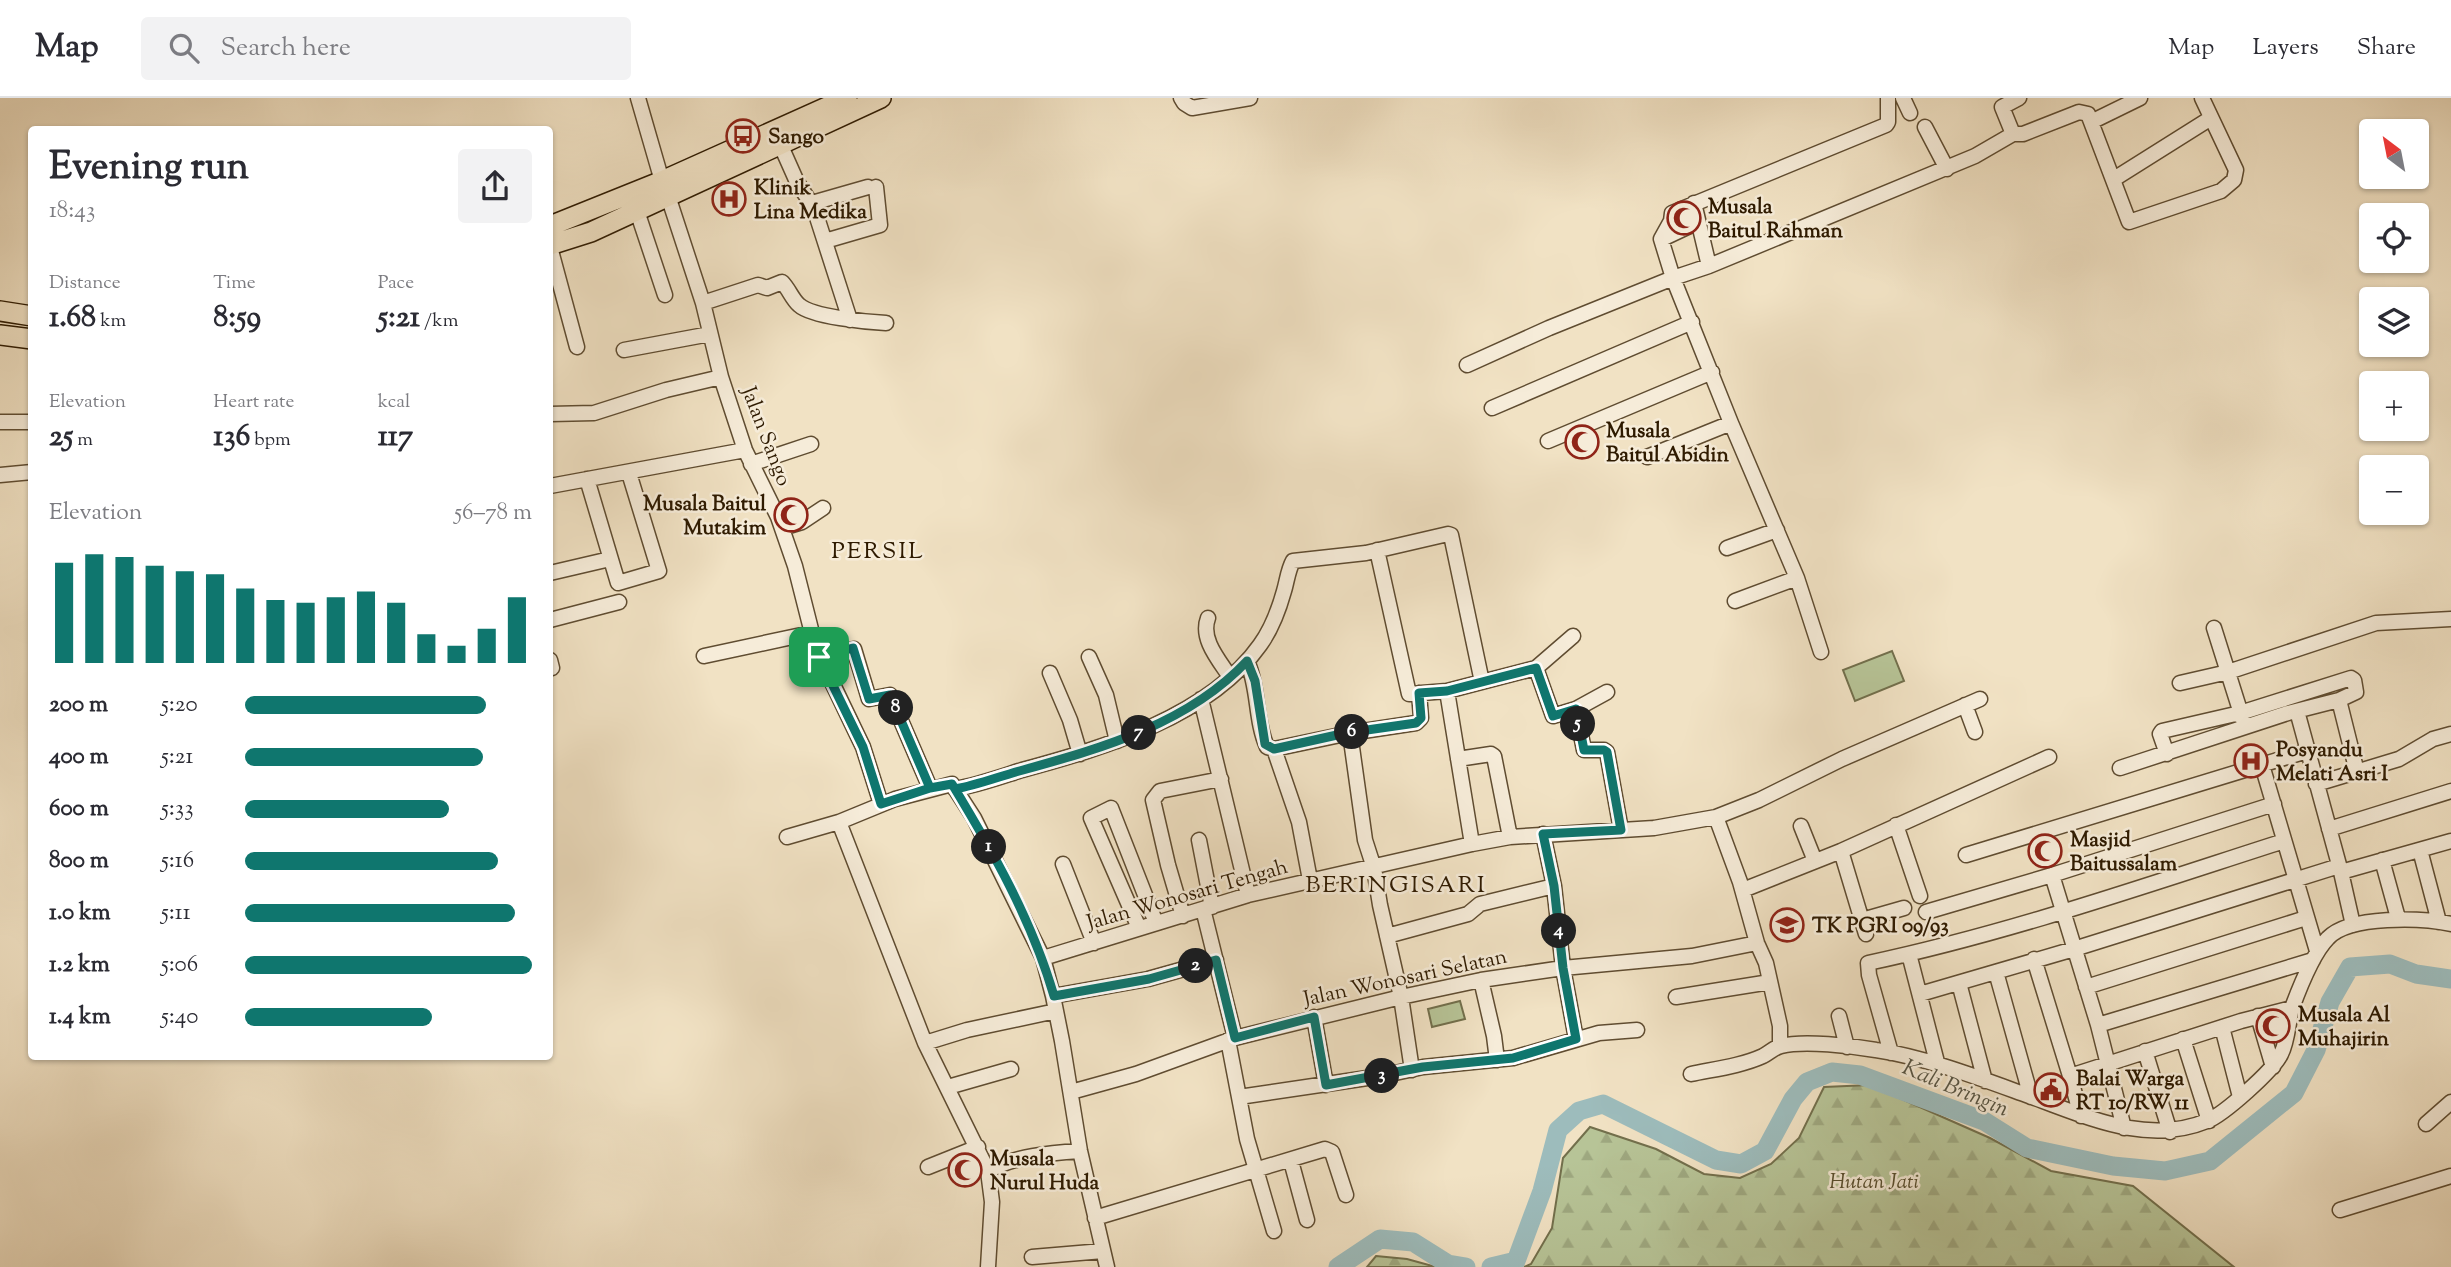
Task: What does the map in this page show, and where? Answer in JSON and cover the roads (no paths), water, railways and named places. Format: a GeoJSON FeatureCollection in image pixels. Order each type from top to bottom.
{"type":"FeatureCollection","features":[{"type":"Feature","properties":{"kind":"highway"},"geometry":{"type":"LineString","coordinates":[[553,245],[591,232],[637,211],[665,189],[847,98]]}},
{"type":"Feature","properties":{"kind":"highway"},"geometry":{"type":"LineString","coordinates":[[553,225],[665,189],[781,146],[881,98]]}},
{"type":"Feature","properties":{"kind":"highway"},"geometry":{"type":"LineString","coordinates":[[0,311],[28,315]]}},
{"type":"Feature","properties":{"kind":"highway"},"geometry":{"type":"LineString","coordinates":[[0,335],[28,338]]}},
{"type":"Feature","properties":{"kind":"street","name":"Jalan Sango"},"geometry":{"type":"LineString","coordinates":[[638,98],[703,303],[745,450],[782,528],[795,565],[819,657],[863,747],[881,804]]}},
{"type":"Feature","properties":{"kind":"street"},"geometry":{"type":"LineString","coordinates":[[1181,98],[1192,108],[1250,98]]}},
{"type":"Feature","properties":{"kind":"street"},"geometry":{"type":"LineString","coordinates":[[1822,652],[1797,578],[1731,423],[1673,278],[1661,239],[1671,221],[1671,213],[1886,125],[1888,98]]}},
{"type":"Feature","properties":{"kind":"street"},"geometry":{"type":"LineString","coordinates":[[1903,98],[1910,113]]}},
{"type":"Feature","properties":{"kind":"street"},"geometry":{"type":"LineString","coordinates":[[2012,134],[2000,102],[2019,98]]}},
{"type":"Feature","properties":{"kind":"street"},"geometry":{"type":"LineString","coordinates":[[2091,122],[2140,98]]}},
{"type":"Feature","properties":{"kind":"street"},"geometry":{"type":"LineString","coordinates":[[1467,365],[1549,328],[1947,169],[2012,134],[2023,134],[2079,112],[2088,114],[2129,222],[2230,186],[2236,170],[2202,98]]}},
{"type":"Feature","properties":{"kind":"street"},"geometry":{"type":"LineString","coordinates":[[2114,179],[2211,118]]}},
{"type":"Feature","properties":{"kind":"street"},"geometry":{"type":"LineString","coordinates":[[1925,127],[1947,169]]}},
{"type":"Feature","properties":{"kind":"street"},"geometry":{"type":"LineString","coordinates":[[781,146],[797,182],[812,203],[850,320]]}},
{"type":"Feature","properties":{"kind":"street"},"geometry":{"type":"LineString","coordinates":[[812,203],[872,187],[880,225],[825,241]]}},
{"type":"Feature","properties":{"kind":"street"},"geometry":{"type":"LineString","coordinates":[[1695,203],[1709,266]]}},
{"type":"Feature","properties":{"kind":"street"},"geometry":{"type":"LineString","coordinates":[[637,211],[665,295]]}},
{"type":"Feature","properties":{"kind":"street"},"geometry":{"type":"LineString","coordinates":[[1661,239],[1698,222]]}},
{"type":"Feature","properties":{"kind":"street"},"geometry":{"type":"LineString","coordinates":[[553,257],[577,347]]}},
{"type":"Feature","properties":{"kind":"street"},"geometry":{"type":"LineString","coordinates":[[703,303],[758,285],[766,288],[782,282],[801,307],[850,320],[886,323]]}},
{"type":"Feature","properties":{"kind":"street"},"geometry":{"type":"LineString","coordinates":[[1492,408],[1692,322]]}},
{"type":"Feature","properties":{"kind":"street"},"geometry":{"type":"LineString","coordinates":[[624,350],[710,334]]}},
{"type":"Feature","properties":{"kind":"street"},"geometry":{"type":"LineString","coordinates":[[1548,441],[1712,372]]}},
{"type":"Feature","properties":{"kind":"street"},"geometry":{"type":"LineString","coordinates":[[553,414],[594,413],[666,390],[722,377]]}},
{"type":"Feature","properties":{"kind":"street"},"geometry":{"type":"LineString","coordinates":[[0,422],[28,422]]}},
{"type":"Feature","properties":{"kind":"street"},"geometry":{"type":"LineString","coordinates":[[1647,457],[1731,423]]}},
{"type":"Feature","properties":{"kind":"street"},"geometry":{"type":"LineString","coordinates":[[751,464],[811,444]]}},
{"type":"Feature","properties":{"kind":"street"},"geometry":{"type":"LineString","coordinates":[[553,485],[745,450]]}},
{"type":"Feature","properties":{"kind":"street"},"geometry":{"type":"LineString","coordinates":[[0,475],[28,472]]}},
{"type":"Feature","properties":{"kind":"street"},"geometry":{"type":"LineString","coordinates":[[587,479],[618,583],[659,571],[629,472]]}},
{"type":"Feature","properties":{"kind":"street"},"geometry":{"type":"LineString","coordinates":[[782,528],[802,522],[822,508]]}},
{"type":"Feature","properties":{"kind":"street"},"geometry":{"type":"LineString","coordinates":[[1727,548],[1777,530]]}},
{"type":"Feature","properties":{"kind":"street"},"geometry":{"type":"LineString","coordinates":[[787,837],[930,788],[975,785],[1080,754],[1153,728],[1200,699],[1247,661],[1266,635],[1284,593],[1293,561],[1377,550],[1448,534],[1453,539],[1482,682]]}},
{"type":"Feature","properties":{"kind":"street"},"geometry":{"type":"LineString","coordinates":[[1377,550],[1409,694],[1447,691],[1536,668],[1573,636]]}},
{"type":"Feature","properties":{"kind":"street"},"geometry":{"type":"LineString","coordinates":[[553,572],[610,559]]}},
{"type":"Feature","properties":{"kind":"street"},"geometry":{"type":"LineString","coordinates":[[1735,601],[1797,578]]}},
{"type":"Feature","properties":{"kind":"street"},"geometry":{"type":"LineString","coordinates":[[553,619],[619,602]]}},
{"type":"Feature","properties":{"kind":"street"},"geometry":{"type":"LineString","coordinates":[[1208,618],[1205,626],[1208,641],[1230,677]]}},
{"type":"Feature","properties":{"kind":"street"},"geometry":{"type":"LineString","coordinates":[[2180,684],[2228,672],[2376,623],[2451,618]]}},
{"type":"Feature","properties":{"kind":"street"},"geometry":{"type":"LineString","coordinates":[[2214,628],[2246,729]]}},
{"type":"Feature","properties":{"kind":"street"},"geometry":{"type":"LineString","coordinates":[[704,656],[811,634]]}},
{"type":"Feature","properties":{"kind":"street"},"geometry":{"type":"LineString","coordinates":[[819,657],[854,649],[869,699],[890,695],[930,788]]}},
{"type":"Feature","properties":{"kind":"street"},"geometry":{"type":"LineString","coordinates":[[1089,657],[1106,695],[1117,741]]}},
{"type":"Feature","properties":{"kind":"street"},"geometry":{"type":"LineString","coordinates":[[1247,661],[1255,681],[1265,744],[1274,749],[1416,723],[1421,718],[1419,693]]}},
{"type":"Feature","properties":{"kind":"street"},"geometry":{"type":"LineString","coordinates":[[1536,668],[1553,716],[1576,709],[1607,692]]}},
{"type":"Feature","properties":{"kind":"street"},"geometry":{"type":"LineString","coordinates":[[1050,673],[1070,720],[1080,754]]}},
{"type":"Feature","properties":{"kind":"street"},"geometry":{"type":"LineString","coordinates":[[2120,768],[2167,754],[2246,729],[2290,708],[2352,678],[2356,688],[2354,694],[2339,700],[2290,708],[2240,713],[2162,731],[2160,734],[2167,754]]}},
{"type":"Feature","properties":{"kind":"street"},"geometry":{"type":"LineString","coordinates":[[1447,691],[1472,844]]}},
{"type":"Feature","properties":{"kind":"street"},"geometry":{"type":"LineString","coordinates":[[1200,699],[1248,895]]}},
{"type":"Feature","properties":{"kind":"street","name":"Jalan Wonosari Tengah"},"geometry":{"type":"LineString","coordinates":[[1043,958],[1248,895],[1472,844],[1543,834],[1654,828],[1716,817],[1980,699]]}},
{"type":"Feature","properties":{"kind":"street"},"geometry":{"type":"LineString","coordinates":[[2339,700],[2357,772]]}},
{"type":"Feature","properties":{"kind":"street"},"geometry":{"type":"LineString","coordinates":[[1965,705],[1975,732]]}},
{"type":"Feature","properties":{"kind":"street"},"geometry":{"type":"LineString","coordinates":[[2290,708],[2307,751],[2353,925]]}},
{"type":"Feature","properties":{"kind":"street"},"geometry":{"type":"LineString","coordinates":[[1576,709],[1584,750],[1607,752],[1621,830]]}},
{"type":"Feature","properties":{"kind":"street"},"geometry":{"type":"LineString","coordinates":[[1350,733],[1365,840],[1374,868],[1401,997],[1412,1070]]}},
{"type":"Feature","properties":{"kind":"street"},"geometry":{"type":"LineString","coordinates":[[2316,784],[2399,759],[2433,739],[2451,734]]}},
{"type":"Feature","properties":{"kind":"street"},"geometry":{"type":"LineString","coordinates":[[1274,749],[1299,822],[1310,880]]}},
{"type":"Feature","properties":{"kind":"street"},"geometry":{"type":"LineString","coordinates":[[1966,855],[2307,751]]}},
{"type":"Feature","properties":{"kind":"street"},"geometry":{"type":"LineString","coordinates":[[1458,760],[1491,754],[1494,756],[1510,837]]}},
{"type":"Feature","properties":{"kind":"street"},"geometry":{"type":"LineString","coordinates":[[1742,890],[1840,851],[2049,757]]}},
{"type":"Feature","properties":{"kind":"street"},"geometry":{"type":"LineString","coordinates":[[2262,765],[2315,956]]}},
{"type":"Feature","properties":{"kind":"street"},"geometry":{"type":"LineString","coordinates":[[1183,916],[1153,800],[1160,791],[1221,779]]}},
{"type":"Feature","properties":{"kind":"street"},"geometry":{"type":"LineString","coordinates":[[953,786],[974,818],[1043,958],[1054,996],[1080,1151],[1107,1267]]}},
{"type":"Feature","properties":{"kind":"street"},"geometry":{"type":"LineString","coordinates":[[2329,830],[2451,790]]}},
{"type":"Feature","properties":{"kind":"street"},"geometry":{"type":"LineString","coordinates":[[1926,912],[2274,804]]}},
{"type":"Feature","properties":{"kind":"street"},"geometry":{"type":"LineString","coordinates":[[1139,928],[1091,818],[1109,809],[1112,810],[1156,923]]}},
{"type":"Feature","properties":{"kind":"street"},"geometry":{"type":"LineString","coordinates":[[1716,817],[1766,963],[1780,1026],[1780,1046]]}},
{"type":"Feature","properties":{"kind":"street"},"geometry":{"type":"LineString","coordinates":[[839,821],[925,1043],[988,1171],[992,1202],[988,1267]]}},
{"type":"Feature","properties":{"kind":"street"},"geometry":{"type":"LineString","coordinates":[[1896,825],[1920,895]]}},
{"type":"Feature","properties":{"kind":"street"},"geometry":{"type":"LineString","coordinates":[[1801,826],[1815,861]]}},
{"type":"Feature","properties":{"kind":"street"},"geometry":{"type":"LineString","coordinates":[[1543,834],[1554,886],[1563,968],[1576,1039]]}},
{"type":"Feature","properties":{"kind":"street"},"geometry":{"type":"LineString","coordinates":[[1199,840],[1207,908],[1239,1097],[1273,1231]]}},
{"type":"Feature","properties":{"kind":"street"},"geometry":{"type":"LineString","coordinates":[[1891,1053],[1868,963],[2062,911],[2284,841]]}},
{"type":"Feature","properties":{"kind":"street"},"geometry":{"type":"LineString","coordinates":[[1920,994],[2296,880],[2451,841]]}},
{"type":"Feature","properties":{"kind":"street"},"geometry":{"type":"LineString","coordinates":[[1691,1074],[1743,1063],[1764,1056],[1780,1046],[1814,1044],[1891,1053],[1985,1081],[2081,1116],[2124,1128],[2170,1132],[2209,1121],[2222,1113],[2273,1067],[2282,1053],[2292,1008],[2315,956],[2334,933],[2353,925],[2398,918],[2445,923],[2420,850]]}},
{"type":"Feature","properties":{"kind":"street"},"geometry":{"type":"LineString","coordinates":[[1840,851],[1864,927],[1904,908]]}},
{"type":"Feature","properties":{"kind":"street"},"geometry":{"type":"LineString","coordinates":[[2382,860],[2398,918]]}},
{"type":"Feature","properties":{"kind":"street"},"geometry":{"type":"LineString","coordinates":[[1063,864],[1094,943]]}},
{"type":"Feature","properties":{"kind":"street"},"geometry":{"type":"LineString","coordinates":[[2052,875],[2098,1025],[2124,1128]]}},
{"type":"Feature","properties":{"kind":"street"},"geometry":{"type":"LineString","coordinates":[[1387,936],[1468,914],[1480,904],[1554,886]]}},
{"type":"Feature","properties":{"kind":"street"},"geometry":{"type":"LineString","coordinates":[[2086,987],[2306,918]]}},
{"type":"Feature","properties":{"kind":"street","name":"Jalan Wonosari Selatan"},"geometry":{"type":"LineString","coordinates":[[1071,1092],[1136,1074],[1231,1039],[1481,979],[1692,956],[1757,943]]}},
{"type":"Feature","properties":{"kind":"street"},"geometry":{"type":"LineString","coordinates":[[1909,954],[1938,1066]]}},
{"type":"Feature","properties":{"kind":"street"},"geometry":{"type":"LineString","coordinates":[[2098,1025],[2315,956]]}},
{"type":"Feature","properties":{"kind":"street"},"geometry":{"type":"LineString","coordinates":[[2034,959],[2081,1116]]}},
{"type":"Feature","properties":{"kind":"street"},"geometry":{"type":"LineString","coordinates":[[1054,996],[1149,979],[1216,960]]}},
{"type":"Feature","properties":{"kind":"street"},"geometry":{"type":"LineString","coordinates":[[1996,972],[2031,1097]]}},
{"type":"Feature","properties":{"kind":"street"},"geometry":{"type":"LineString","coordinates":[[1481,979],[1497,1060]]}},
{"type":"Feature","properties":{"kind":"street"},"geometry":{"type":"LineString","coordinates":[[1676,997],[1770,982]]}},
{"type":"Feature","properties":{"kind":"street"},"geometry":{"type":"LineString","coordinates":[[1959,983],[1985,1081]]}},
{"type":"Feature","properties":{"kind":"street"},"geometry":{"type":"LineString","coordinates":[[2070,1076],[2221,1027],[2292,1008]]}},
{"type":"Feature","properties":{"kind":"street"},"geometry":{"type":"LineString","coordinates":[[925,1043],[989,1025],[1056,1011]]}},
{"type":"Feature","properties":{"kind":"street"},"geometry":{"type":"LineString","coordinates":[[1839,1016],[1847,1047]]}},
{"type":"Feature","properties":{"kind":"street"},"geometry":{"type":"LineString","coordinates":[[2258,1016],[2273,1067]]}},
{"type":"Feature","properties":{"kind":"street"},"geometry":{"type":"LineString","coordinates":[[1314,1017],[1326,1085]]}},
{"type":"Feature","properties":{"kind":"street"},"geometry":{"type":"LineString","coordinates":[[2221,1027],[2240,1097]]}},
{"type":"Feature","properties":{"kind":"street"},"geometry":{"type":"LineString","coordinates":[[1239,1097],[1412,1070],[1497,1060],[1600,1033],[1637,1030]]}},
{"type":"Feature","properties":{"kind":"street"},"geometry":{"type":"LineString","coordinates":[[2183,1040],[2209,1121]]}},
{"type":"Feature","properties":{"kind":"street"},"geometry":{"type":"LineString","coordinates":[[2145,1051],[2170,1132]]}},
{"type":"Feature","properties":{"kind":"street"},"geometry":{"type":"LineString","coordinates":[[948,1087],[1011,1069]]}},
{"type":"Feature","properties":{"kind":"street"},"geometry":{"type":"LineString","coordinates":[[2426,1124],[2451,1102]]}},
{"type":"Feature","properties":{"kind":"street"},"geometry":{"type":"LineString","coordinates":[[928,1167],[978,1147]]}},
{"type":"Feature","properties":{"kind":"street"},"geometry":{"type":"LineString","coordinates":[[1095,1218],[1329,1149],[1346,1195]]}},
{"type":"Feature","properties":{"kind":"street"},"geometry":{"type":"LineString","coordinates":[[988,1171],[997,1166],[1037,1156],[1080,1151]]}},
{"type":"Feature","properties":{"kind":"street"},"geometry":{"type":"LineString","coordinates":[[1291,1161],[1307,1220]]}},
{"type":"Feature","properties":{"kind":"street"},"geometry":{"type":"LineString","coordinates":[[2340,1210],[2450,1176]]}},
{"type":"Feature","properties":{"kind":"street"},"geometry":{"type":"LineString","coordinates":[[1032,1257],[1103,1251]]}},
{"type":"Feature","properties":{"kind":"waterway","name":"Kali Bringin"},"geometry":{"type":"LineString","coordinates":[[1491,1267],[1516,1261],[1542,1191],[1558,1130],[1579,1111],[1603,1104],[1716,1160],[1741,1164],[1765,1151],[1793,1099],[1807,1082],[1832,1072],[1860,1075],[1984,1121],[2027,1148],[2113,1166],[2165,1171],[2210,1161],[2294,1093],[2316,1050],[2330,1002],[2350,967],[2390,964],[2416,974],[2451,979]]}},
{"type":"Feature","properties":{"kind":"waterway","name":"Kali Bringin"},"geometry":{"type":"LineString","coordinates":[[1338,1267],[1380,1239],[1413,1242],[1448,1264],[1466,1267]]}},
{"type":"Feature","properties":{"kind":"place","name":"Sango"},"geometry":{"type":"Point","coordinates":[743,136]}},
{"type":"Feature","properties":{"kind":"place","name":"Klinik Lina Medika"},"geometry":{"type":"Point","coordinates":[729,199]}},
{"type":"Feature","properties":{"kind":"place","name":"Musala Baitul Rahman"},"geometry":{"type":"Point","coordinates":[1684,218]}},
{"type":"Feature","properties":{"kind":"place","name":"Musala Baitul Abidin"},"geometry":{"type":"Point","coordinates":[1582,442]}},
{"type":"Feature","properties":{"kind":"place","name":"Musala Baitul Mutakim"},"geometry":{"type":"Point","coordinates":[791,515]}},
{"type":"Feature","properties":{"kind":"place","name":"Posyandu Melati Asri I"},"geometry":{"type":"Point","coordinates":[2251,761]}},
{"type":"Feature","properties":{"kind":"place","name":"Masjid Baitussalam"},"geometry":{"type":"Point","coordinates":[2045,851]}},
{"type":"Feature","properties":{"kind":"place","name":"TK PGRI 09/93"},"geometry":{"type":"Point","coordinates":[1787,925]}},
{"type":"Feature","properties":{"kind":"place","name":"Musala Al Muhajirin"},"geometry":{"type":"Point","coordinates":[2273,1026]}},
{"type":"Feature","properties":{"kind":"place","name":"Balai Warga RT 10/RW 11"},"geometry":{"type":"Point","coordinates":[2051,1090]}},
{"type":"Feature","properties":{"kind":"place","name":"Musala Nurul Huda"},"geometry":{"type":"Point","coordinates":[965,1170]}},
{"type":"Feature","properties":{"kind":"district","name":"PERSIL"},"geometry":{"type":"Point","coordinates":[878,550]}},
{"type":"Feature","properties":{"kind":"district","name":"BERINGISARI"},"geometry":{"type":"Point","coordinates":[1396,884]}},
{"type":"Feature","properties":{"kind":"park label","name":"Hutan Jati"},"geometry":{"type":"Point","coordinates":[1874,1181]}}]}
